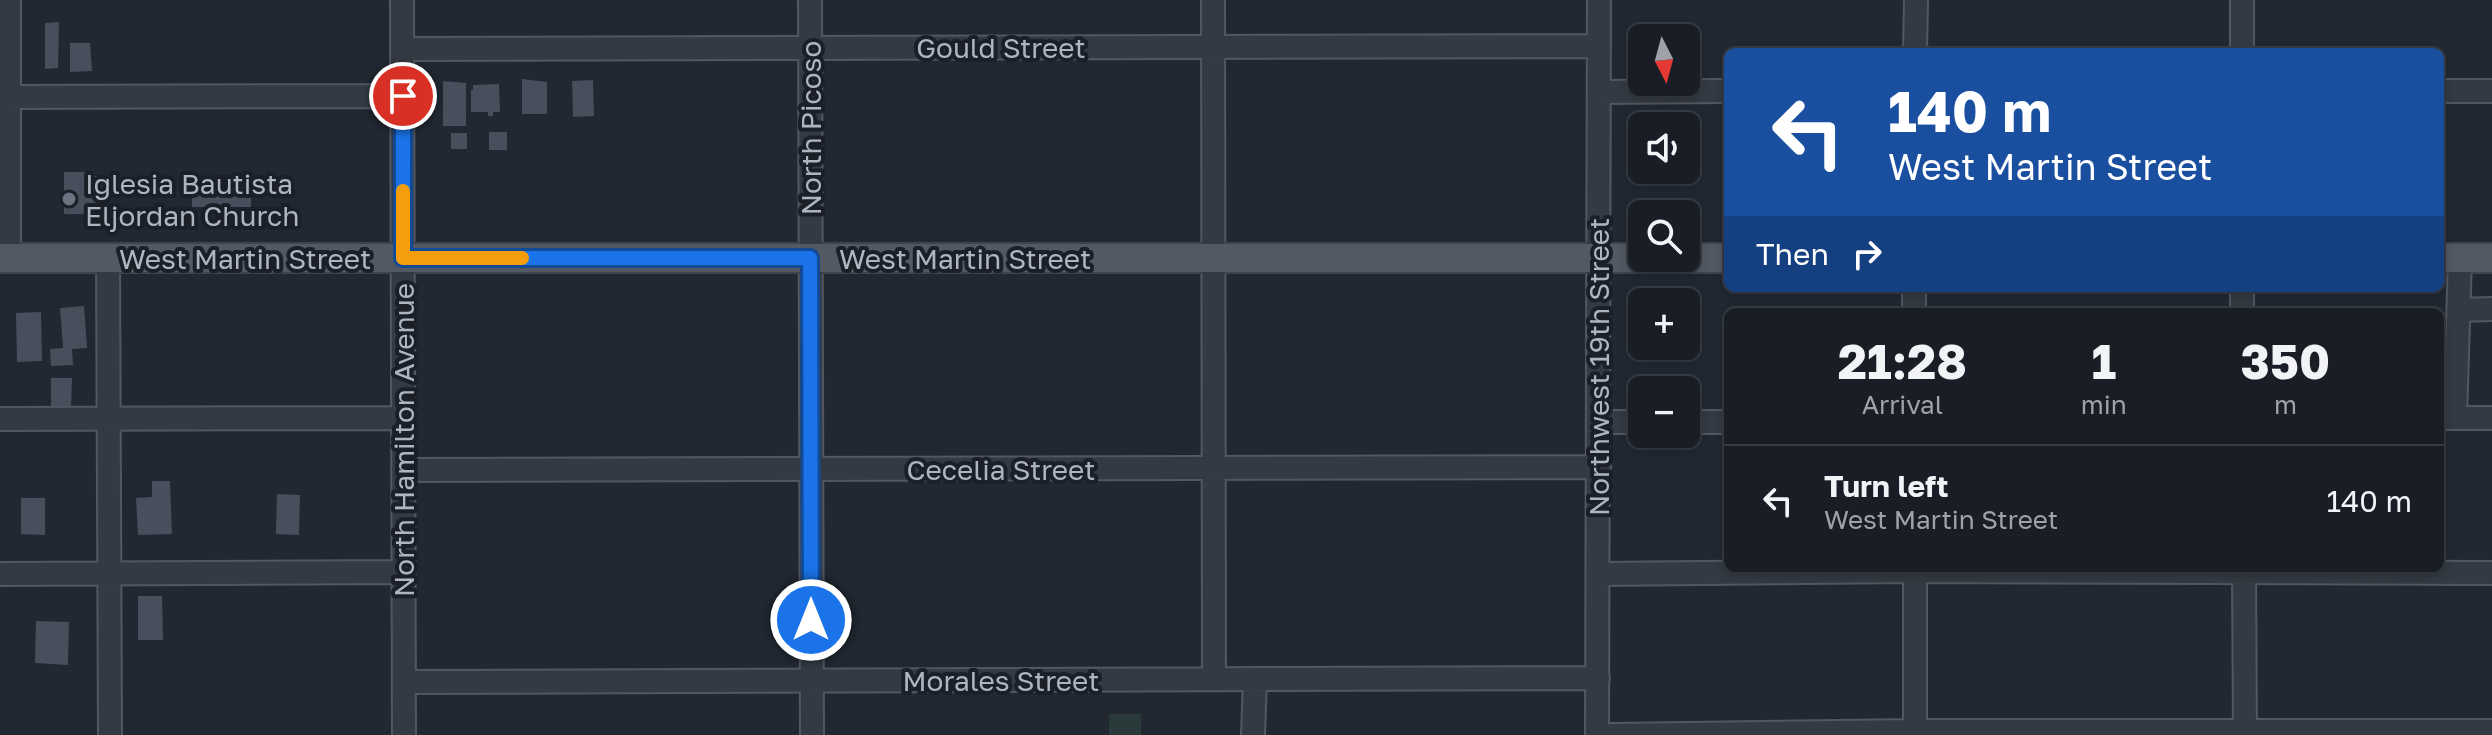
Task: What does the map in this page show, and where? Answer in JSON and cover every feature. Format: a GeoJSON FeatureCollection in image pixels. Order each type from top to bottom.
{"type":"FeatureCollection","features":[{"type":"Feature","properties":{"kind":"main road","name":"West Martin Street"},"geometry":{"type":"LineString","coordinates":[[4,258],[1628,258]]}},
{"type":"Feature","properties":{"kind":"main road"},"geometry":{"type":"LineString","coordinates":[[1700,258],[1724,258]]}},
{"type":"Feature","properties":{"kind":"main road"},"geometry":{"type":"LineString","coordinates":[[2450,258],[2492,258]]}},
{"type":"Feature","properties":{"kind":"street"},"geometry":{"type":"LineString","coordinates":[[4,258],[4,97],[9,0]]}},
{"type":"Feature","properties":{"kind":"street","name":"North Hamilton Avenue"},"geometry":{"type":"LineString","coordinates":[[402,0],[404,735]]}},
{"type":"Feature","properties":{"kind":"street","name":"North Picoso"},"geometry":{"type":"LineString","coordinates":[[810,0],[812,735]]}},
{"type":"Feature","properties":{"kind":"street"},"geometry":{"type":"LineString","coordinates":[[1213,0],[1214,679]]}},
{"type":"Feature","properties":{"kind":"street","name":"Northwest 19th Street"},"geometry":{"type":"LineString","coordinates":[[1597,735],[1599,0]]}},
{"type":"Feature","properties":{"kind":"street"},"geometry":{"type":"LineString","coordinates":[[1915,48],[1916,0]]}},
{"type":"Feature","properties":{"kind":"street"},"geometry":{"type":"LineString","coordinates":[[2242,0],[2242,48]]}},
{"type":"Feature","properties":{"kind":"street","name":"Gould Street"},"geometry":{"type":"LineString","coordinates":[[403,49],[1599,46]]}},
{"type":"Feature","properties":{"kind":"street"},"geometry":{"type":"LineString","coordinates":[[1599,92],[1724,91]]}},
{"type":"Feature","properties":{"kind":"street"},"geometry":{"type":"LineString","coordinates":[[2444,91],[2492,91]]}},
{"type":"Feature","properties":{"kind":"street"},"geometry":{"type":"LineString","coordinates":[[4,97],[403,96]]}},
{"type":"Feature","properties":{"kind":"street"},"geometry":{"type":"LineString","coordinates":[[108,258],[110,735]]}},
{"type":"Feature","properties":{"kind":"street"},"geometry":{"type":"LineString","coordinates":[[2450,258],[2459,310],[2448,418],[2492,418]]}},
{"type":"Feature","properties":{"kind":"street"},"geometry":{"type":"LineString","coordinates":[[2459,310],[2492,309]]}},
{"type":"Feature","properties":{"kind":"street"},"geometry":{"type":"LineString","coordinates":[[0,419],[403,418]]}},
{"type":"Feature","properties":{"kind":"street"},"geometry":{"type":"LineString","coordinates":[[1599,422],[1628,422]]}},
{"type":"Feature","properties":{"kind":"street"},"geometry":{"type":"LineString","coordinates":[[1700,422],[1724,422]]}},
{"type":"Feature","properties":{"kind":"street","name":"Cecelia Street"},"geometry":{"type":"LineString","coordinates":[[403,470],[1599,467]]}},
{"type":"Feature","properties":{"kind":"street"},"geometry":{"type":"LineString","coordinates":[[0,574],[403,572]]}},
{"type":"Feature","properties":{"kind":"street"},"geometry":{"type":"LineString","coordinates":[[1598,574],[1725,572]]}},
{"type":"Feature","properties":{"kind":"street"},"geometry":{"type":"LineString","coordinates":[[1915,572],[1915,733]]}},
{"type":"Feature","properties":{"kind":"street"},"geometry":{"type":"LineString","coordinates":[[2244,572],[2245,733]]}},
{"type":"Feature","properties":{"kind":"street"},"geometry":{"type":"LineString","coordinates":[[2409,572],[2492,573]]}},
{"type":"Feature","properties":{"kind":"street","name":"Morales Street"},"geometry":{"type":"LineString","coordinates":[[404,682],[1598,678]]}},
{"type":"Feature","properties":{"kind":"street"},"geometry":{"type":"LineString","coordinates":[[1253,735],[1255,679]]}},
{"type":"Feature","properties":{"kind":"street"},"geometry":{"type":"LineString","coordinates":[[1612,735],[2492,731]]}},
{"type":"Feature","properties":{"kind":"shaded area"},"geometry":{"type":"Polygon","coordinates":[[[1109,714],[1141,714],[1141,735],[1109,735],[1109,714]]]}},
{"type":"Feature","properties":{"kind":"building"},"geometry":{"type":"Polygon","coordinates":[[[59,22],[58,68],[45,69],[45,23],[59,22]]]}},
{"type":"Feature","properties":{"kind":"building"},"geometry":{"type":"Polygon","coordinates":[[[70,43],[90,43],[92,71],[70,72],[70,43]]]}},
{"type":"Feature","properties":{"kind":"building"},"geometry":{"type":"Polygon","coordinates":[[[522,79],[547,82],[547,114],[522,114],[522,79]]]}},
{"type":"Feature","properties":{"kind":"building"},"geometry":{"type":"Polygon","coordinates":[[[593,80],[594,116],[573,117],[572,81],[593,80]]]}},
{"type":"Feature","properties":{"kind":"building"},"geometry":{"type":"Polygon","coordinates":[[[443,81],[466,83],[466,126],[443,126],[443,81]]]}},
{"type":"Feature","properties":{"kind":"building"},"geometry":{"type":"Polygon","coordinates":[[[499,84],[500,112],[488,116],[488,112],[471,112],[473,85],[499,84]]]}},
{"type":"Feature","properties":{"kind":"building"},"geometry":{"type":"Polygon","coordinates":[[[489,132],[507,132],[507,150],[489,150],[489,132]]]}},
{"type":"Feature","properties":{"kind":"building"},"geometry":{"type":"Polygon","coordinates":[[[451,133],[467,133],[467,149],[451,149],[451,133]]]}},
{"type":"Feature","properties":{"kind":"building"},"geometry":{"type":"Polygon","coordinates":[[[64,172],[85,172],[85,176],[119,176],[119,193],[101,192],[101,214],[64,214],[64,172]]]}},
{"type":"Feature","properties":{"kind":"building"},"geometry":{"type":"Polygon","coordinates":[[[192,184],[251,184],[251,207],[192,207],[192,184]]]}},
{"type":"Feature","properties":{"kind":"building"},"geometry":{"type":"Polygon","coordinates":[[[84,306],[87,348],[72,349],[73,365],[51,366],[50,349],[63,348],[60,308],[84,306]]]}},
{"type":"Feature","properties":{"kind":"building"},"geometry":{"type":"Polygon","coordinates":[[[41,312],[42,361],[17,362],[16,313],[41,312]]]}},
{"type":"Feature","properties":{"kind":"building"},"geometry":{"type":"Polygon","coordinates":[[[51,378],[72,378],[71,411],[51,410],[51,378]]]}},
{"type":"Feature","properties":{"kind":"building"},"geometry":{"type":"Polygon","coordinates":[[[152,481],[170,481],[172,534],[138,535],[136,498],[152,497],[152,481]]]}},
{"type":"Feature","properties":{"kind":"building"},"geometry":{"type":"Polygon","coordinates":[[[277,494],[300,495],[299,535],[276,534],[277,494]]]}},
{"type":"Feature","properties":{"kind":"building"},"geometry":{"type":"Polygon","coordinates":[[[21,498],[45,498],[45,535],[21,534],[21,498]]]}},
{"type":"Feature","properties":{"kind":"building"},"geometry":{"type":"Polygon","coordinates":[[[138,596],[162,596],[163,640],[138,640],[138,596]]]}},
{"type":"Feature","properties":{"kind":"building"},"geometry":{"type":"Polygon","coordinates":[[[36,621],[69,622],[68,665],[35,663],[36,621]]]}},
{"type":"Feature","properties":{"kind":"slow traffic"},"geometry":{"type":"LineString","coordinates":[[403,191],[403,258],[522,258]]}},
{"type":"Feature","properties":{"kind":"place","name":"Iglesia Bautista Eljordan Church"},"geometry":{"type":"Point","coordinates":[69,199]}},
{"type":"Feature","properties":{"kind":"route"},"geometry":{"type":"LineString","coordinates":[[403,96],[403,258],[810,258],[811,620]]}}]}
